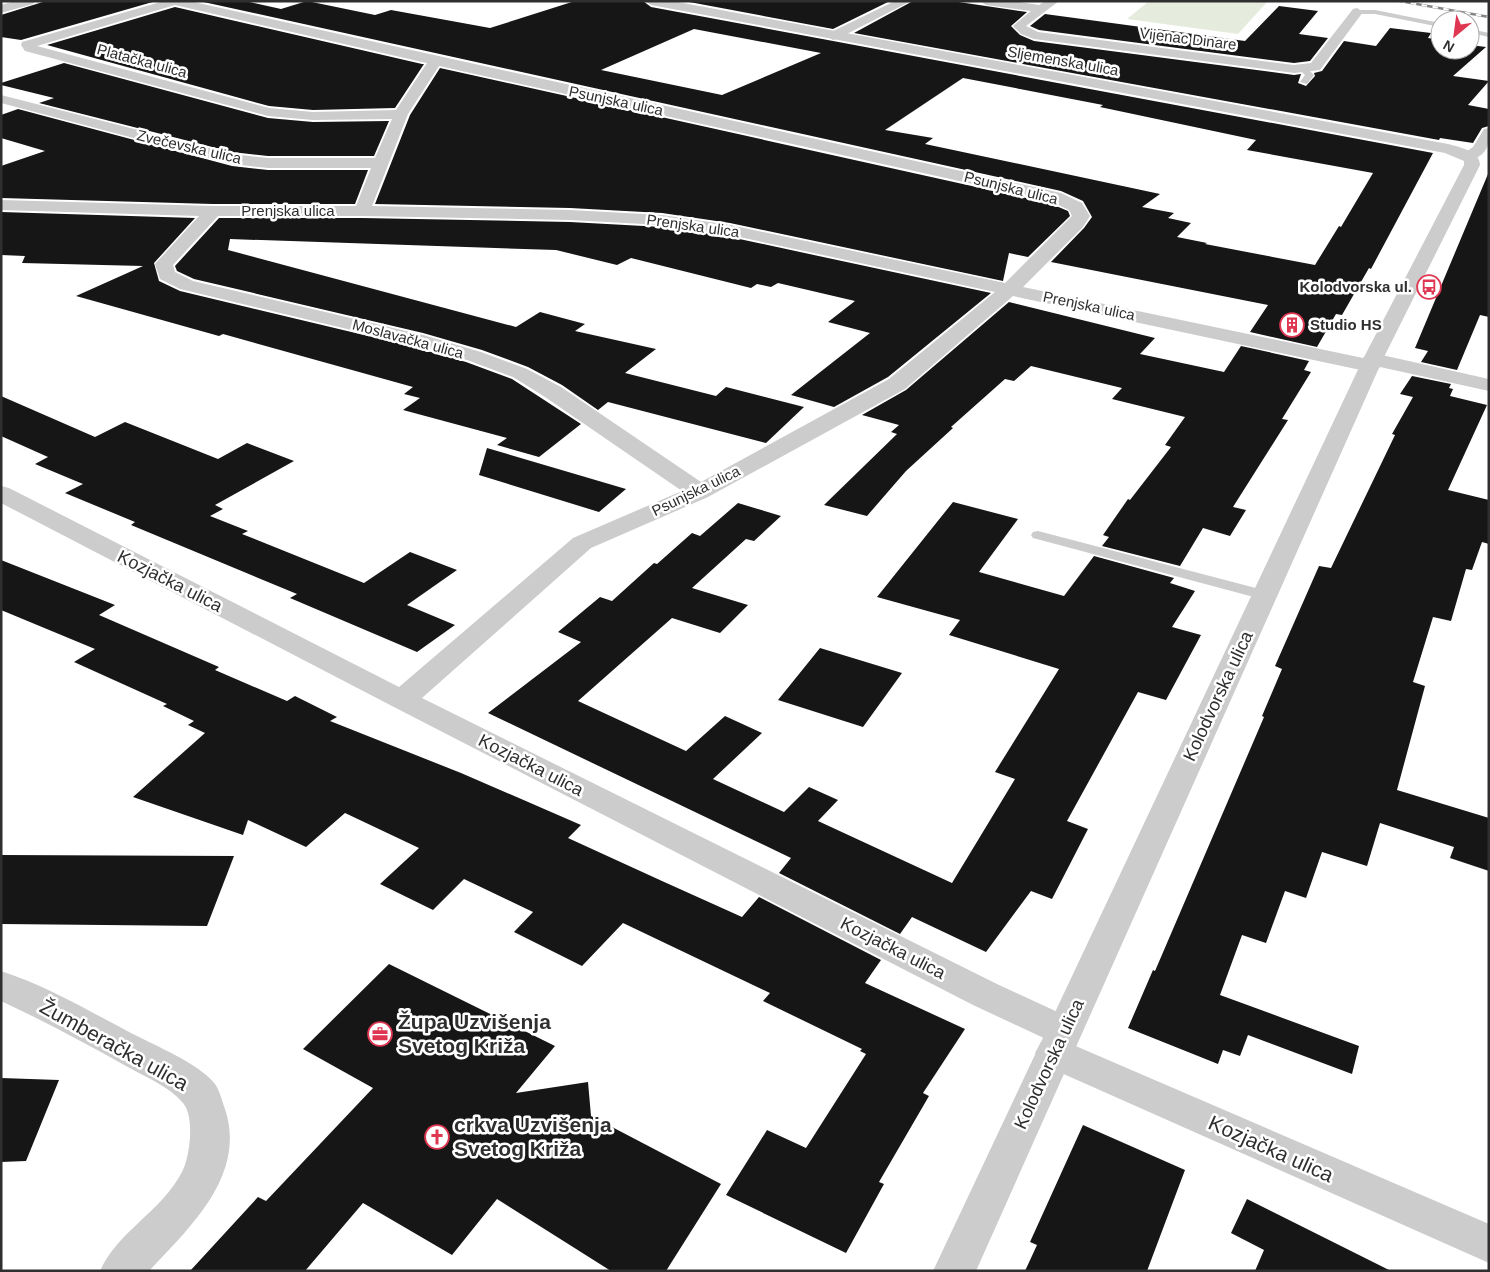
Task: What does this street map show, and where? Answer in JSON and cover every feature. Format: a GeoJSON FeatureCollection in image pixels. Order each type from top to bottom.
{"type":"FeatureCollection","features":[{"type":"Feature","properties":{"kind":"street"},"geometry":{"type":"LineString","coordinates":[[1,9],[29,1]]}},
{"type":"Feature","properties":{"kind":"street","name":"Sljemenska ulica"},"geometry":{"type":"LineString","coordinates":[[651,1],[1448,149],[1468,156]]}},
{"type":"Feature","properties":{"kind":"street"},"geometry":{"type":"LineString","coordinates":[[834,36],[905,1]]}},
{"type":"Feature","properties":{"kind":"street","name":"Vijenac Dinare"},"geometry":{"type":"LineString","coordinates":[[986,1],[1048,5]]}},
{"type":"Feature","properties":{"kind":"street","name":"Psunjska ulica"},"geometry":{"type":"LineString","coordinates":[[173,2],[1055,197],[1076,207],[1081,216],[1010,289],[897,384],[700,492],[582,543],[402,700]]}},
{"type":"Feature","properties":{"kind":"street","name":"Platačka ulica"},"geometry":{"type":"LineString","coordinates":[[173,2],[27,45],[30,48],[268,112],[313,116],[401,114]]}},
{"type":"Feature","properties":{"kind":"street","name":"Vijenac Dinare"},"geometry":{"type":"LineString","coordinates":[[1048,5],[1022,23],[1019,26],[1021,30],[1052,38],[1304,76],[1315,67],[1357,12]]}},
{"type":"Feature","properties":{"kind":"street"},"geometry":{"type":"LineString","coordinates":[[362,211],[401,114],[435,61]]}},
{"type":"Feature","properties":{"kind":"street","name":"Zvečevska ulica"},"geometry":{"type":"LineString","coordinates":[[1,99],[232,159],[268,163],[381,163]]}},
{"type":"Feature","properties":{"kind":"street"},"geometry":{"type":"LineString","coordinates":[[1468,156],[1479,150],[1489,132]]}},
{"type":"Feature","properties":{"kind":"street","name":"Kolodvorska ulica"},"geometry":{"type":"LineString","coordinates":[[954,1271],[1372,363],[1472,165],[1472,160],[1468,156]]}},
{"type":"Feature","properties":{"kind":"street","name":"Prenjska ulica"},"geometry":{"type":"LineString","coordinates":[[1,205],[570,215],[662,220],[730,230],[1372,363],[1489,385]]}},
{"type":"Feature","properties":{"kind":"street","name":"Moslavačka ulica"},"geometry":{"type":"LineString","coordinates":[[213,210],[164,264],[167,275],[187,285],[416,340],[474,356],[520,374],[553,392],[700,492]]}},
{"type":"Feature","properties":{"kind":"street","name":"Kozjačka ulica"},"geometry":{"type":"LineString","coordinates":[[1,493],[402,700],[986,995],[1059,1042],[1489,1244]]}},
{"type":"Feature","properties":{"kind":"street","name":"Žumberačka ulica"},"geometry":{"type":"LineString","coordinates":[[1,985],[62,1014],[179,1077],[201,1095],[210,1123],[209,1152],[200,1180],[183,1205],[121,1271]]}},
{"type":"Feature","properties":{"kind":"lane"},"geometry":{"type":"LineString","coordinates":[[1357,12],[1375,12],[1430,23]]}},
{"type":"Feature","properties":{"kind":"lane"},"geometry":{"type":"LineString","coordinates":[[1038,535],[1265,595]]}},
{"type":"Feature","properties":{"kind":"green space"},"geometry":{"type":"Polygon","coordinates":[[[1149,1],[1268,1],[1238,34],[1127,19],[1149,1]]]}},
{"type":"Feature","properties":{"kind":"building"},"geometry":{"type":"Polygon","coordinates":[[[46,1],[156,1],[21,40],[1,37],[1,15],[46,1]]]}},
{"type":"Feature","properties":{"kind":"building"},"geometry":{"type":"Polygon","coordinates":[[[199,1],[245,1],[281,9],[307,1],[375,15],[391,10],[490,28],[575,1],[643,1],[651,7],[1433,153],[1371,269],[1369,268],[1342,315],[1336,314],[1317,347],[1250,332],[1268,305],[1051,262],[1092,217],[1083,201],[1061,191],[199,1]],[[694,29],[601,70],[722,95],[821,53],[694,29]],[[963,78],[885,130],[933,138],[925,144],[1160,194],[1142,207],[1174,213],[1168,218],[1191,223],[1177,237],[1207,243],[1205,244],[1315,265],[1339,226],[1341,227],[1373,173],[1247,150],[1256,140],[1100,107],[1103,105],[963,78]]]}},
{"type":"Feature","properties":{"kind":"building"},"geometry":{"type":"Polygon","coordinates":[[[684,1],[890,1],[833,29],[684,1]]]}},
{"type":"Feature","properties":{"kind":"building"},"geometry":{"type":"Polygon","coordinates":[[[913,1],[952,1],[1027,12],[1011,26],[1020,35],[1034,41],[1294,75],[1301,74],[1298,83],[1306,86],[1315,76],[1314,73],[1322,71],[1344,41],[1376,46],[1390,28],[1430,33],[1428,38],[1430,38],[1430,60],[1471,60],[1453,76],[1489,81],[1468,105],[1489,109],[1489,126],[1482,128],[1473,143],[1440,138],[1439,140],[854,33],[913,1]]]}},
{"type":"Feature","properties":{"kind":"building"},"geometry":{"type":"Polygon","coordinates":[[[1279,6],[1318,11],[1299,34],[1328,38],[1310,61],[1294,63],[1039,30],[1030,26],[1045,14],[1245,41],[1279,6]]]}},
{"type":"Feature","properties":{"kind":"building"},"geometry":{"type":"Polygon","coordinates":[[[175,7],[424,64],[395,108],[313,110],[269,106],[47,45],[175,7]]]}},
{"type":"Feature","properties":{"kind":"building"},"geometry":{"type":"Polygon","coordinates":[[[1480,46],[1486,47],[1480,52],[1480,46]]]}},
{"type":"Feature","properties":{"kind":"building"},"geometry":{"type":"Polygon","coordinates":[[[64,63],[268,118],[313,122],[389,121],[374,156],[268,156],[232,152],[39,103],[54,98],[1,85],[1,83],[64,63]]]}},
{"type":"Feature","properties":{"kind":"building"},"geometry":{"type":"Polygon","coordinates":[[[440,68],[1049,203],[1068,211],[1070,216],[1028,257],[1009,253],[1003,281],[730,223],[662,213],[570,208],[375,204],[410,115],[440,68]]]}},
{"type":"Feature","properties":{"kind":"building"},"geometry":{"type":"Polygon","coordinates":[[[18,109],[232,166],[268,170],[368,170],[355,204],[213,204],[1,198],[1,166],[45,151],[1,138],[1,115],[18,109]]]}},
{"type":"Feature","properties":{"kind":"building"},"geometry":{"type":"Polygon","coordinates":[[[1488,174],[1489,317],[1480,315],[1457,370],[1421,362],[1428,351],[1415,348],[1488,174]]]}},
{"type":"Feature","properties":{"kind":"building"},"geometry":{"type":"Polygon","coordinates":[[[1,212],[195,218],[154,263],[159,281],[180,291],[410,346],[466,362],[512,379],[581,424],[539,457],[497,445],[507,438],[403,410],[420,398],[404,394],[413,387],[223,334],[219,336],[76,296],[143,266],[22,263],[25,256],[1,255],[1,212]]]}},
{"type":"Feature","properties":{"kind":"building"},"geometry":{"type":"Polygon","coordinates":[[[219,218],[362,218],[570,222],[662,227],[730,237],[991,293],[888,377],[834,407],[791,395],[870,333],[828,322],[855,301],[778,283],[771,287],[757,284],[751,288],[631,258],[617,265],[556,250],[230,239],[228,250],[516,327],[540,312],[585,324],[575,331],[656,349],[625,373],[716,396],[726,387],[804,407],[766,443],[608,402],[598,410],[562,385],[528,367],[482,350],[423,333],[194,279],[177,271],[175,266],[219,218]]]}},
{"type":"Feature","properties":{"kind":"building"},"geometry":{"type":"Polygon","coordinates":[[[1009,302],[1155,338],[1140,354],[1224,372],[1241,346],[1309,361],[1304,370],[1311,372],[1282,419],[1288,420],[1233,507],[1246,510],[1230,536],[1203,528],[1180,566],[1102,546],[1109,537],[1103,535],[1128,499],[1130,500],[1171,447],[1165,445],[1185,417],[1112,399],[1122,388],[1031,366],[1014,381],[1005,379],[951,427],[953,428],[906,471],[867,516],[824,505],[897,434],[891,432],[899,425],[862,415],[906,390],[1009,302]]]}},
{"type":"Feature","properties":{"kind":"building"},"geometry":{"type":"Polygon","coordinates":[[[1412,376],[1451,384],[1449,388],[1453,389],[1450,396],[1487,405],[1448,490],[1489,500],[1489,544],[1482,542],[1472,570],[1466,569],[1451,621],[1433,617],[1413,682],[1425,686],[1397,790],[1489,818],[1489,871],[1450,858],[1454,847],[1380,823],[1367,866],[1322,852],[1306,898],[1285,891],[1266,943],[1242,935],[1220,995],[1359,1046],[1352,1074],[1248,1035],[1240,1056],[1223,1050],[1218,1064],[1128,1028],[1153,970],[1155,971],[1264,717],[1262,716],[1282,669],[1275,666],[1319,566],[1331,568],[1395,435],[1392,434],[1413,397],[1400,394],[1412,376]]]}},
{"type":"Feature","properties":{"kind":"building"},"geometry":{"type":"Polygon","coordinates":[[[1,396],[95,437],[125,422],[218,459],[247,443],[294,461],[215,505],[223,509],[210,516],[248,531],[242,534],[364,583],[410,552],[457,570],[407,605],[455,625],[417,652],[290,598],[297,594],[131,525],[135,522],[65,493],[83,484],[35,464],[48,457],[1,436],[1,396]]]}},
{"type":"Feature","properties":{"kind":"building"},"geometry":{"type":"Polygon","coordinates":[[[487,448],[626,489],[599,512],[479,475],[487,448]]]}},
{"type":"Feature","properties":{"kind":"building"},"geometry":{"type":"Polygon","coordinates":[[[953,502],[1018,519],[979,572],[1064,596],[1094,556],[1174,578],[1170,583],[1195,591],[1172,627],[1201,635],[1166,700],[1138,692],[1067,821],[1088,829],[1052,899],[1031,891],[986,952],[912,917],[900,934],[779,873],[791,858],[488,713],[581,642],[558,632],[600,597],[612,601],[654,563],[657,564],[692,533],[700,536],[738,503],[781,516],[754,541],[746,539],[692,588],[748,605],[720,633],[672,618],[578,701],[686,751],[725,716],[762,733],[713,779],[784,812],[809,787],[838,800],[818,821],[952,883],[1015,779],[995,772],[1059,669],[949,635],[960,620],[877,597],[953,502]]]}},
{"type":"Feature","properties":{"kind":"building"},"geometry":{"type":"Polygon","coordinates":[[[1,560],[115,605],[99,615],[219,667],[215,670],[287,701],[295,696],[337,717],[330,721],[461,773],[581,825],[568,838],[662,881],[742,917],[759,897],[881,960],[865,983],[965,1029],[923,1093],[929,1096],[879,1182],[884,1184],[846,1253],[726,1195],[767,1130],[806,1148],[866,1054],[860,1051],[862,1049],[763,1001],[770,993],[623,923],[582,966],[514,932],[533,912],[464,879],[433,910],[380,884],[419,848],[345,813],[306,847],[248,820],[243,835],[133,797],[205,733],[188,725],[194,721],[163,706],[167,704],[74,662],[95,649],[1,610],[1,560]]]}},
{"type":"Feature","properties":{"kind":"building"},"geometry":{"type":"Polygon","coordinates":[[[820,648],[902,673],[863,727],[778,700],[820,648]]]}},
{"type":"Feature","properties":{"kind":"building"},"geometry":{"type":"Polygon","coordinates":[[[1,855],[234,856],[207,926],[1,924],[1,855]]]}},
{"type":"Feature","properties":{"kind":"building"},"geometry":{"type":"Polygon","coordinates":[[[389,964],[555,1046],[516,1093],[588,1082],[591,1116],[721,1184],[666,1271],[611,1271],[497,1199],[452,1255],[363,1203],[305,1271],[190,1271],[258,1197],[266,1201],[373,1088],[303,1049],[389,964]]]}},
{"type":"Feature","properties":{"kind":"building"},"geometry":{"type":"Polygon","coordinates":[[[1,1078],[59,1080],[26,1161],[1,1162],[1,1078]]]}},
{"type":"Feature","properties":{"kind":"building"},"geometry":{"type":"Polygon","coordinates":[[[1083,1125],[1185,1170],[1147,1271],[1025,1271],[1037,1245],[1030,1242],[1083,1125]]]}},
{"type":"Feature","properties":{"kind":"building"},"geometry":{"type":"Polygon","coordinates":[[[1247,1199],[1391,1271],[1255,1271],[1264,1250],[1231,1233],[1247,1199]]]}},
{"type":"Feature","properties":{"kind":"railway"},"geometry":{"type":"LineString","coordinates":[[1400,1],[1489,17]]}},
{"type":"Feature","properties":{"kind":"place","name":"Kolodvorska ul."},"geometry":{"type":"Point","coordinates":[1429,287]}},
{"type":"Feature","properties":{"kind":"place","name":"Studio HS"},"geometry":{"type":"Point","coordinates":[1292,325]}},
{"type":"Feature","properties":{"kind":"place","name":"Župa Uzvišenja Svetog Križa"},"geometry":{"type":"Point","coordinates":[380,1034]}},
{"type":"Feature","properties":{"kind":"place","name":"crkva Uzvišenja Svetog Križa"},"geometry":{"type":"Point","coordinates":[437,1137]}}]}
